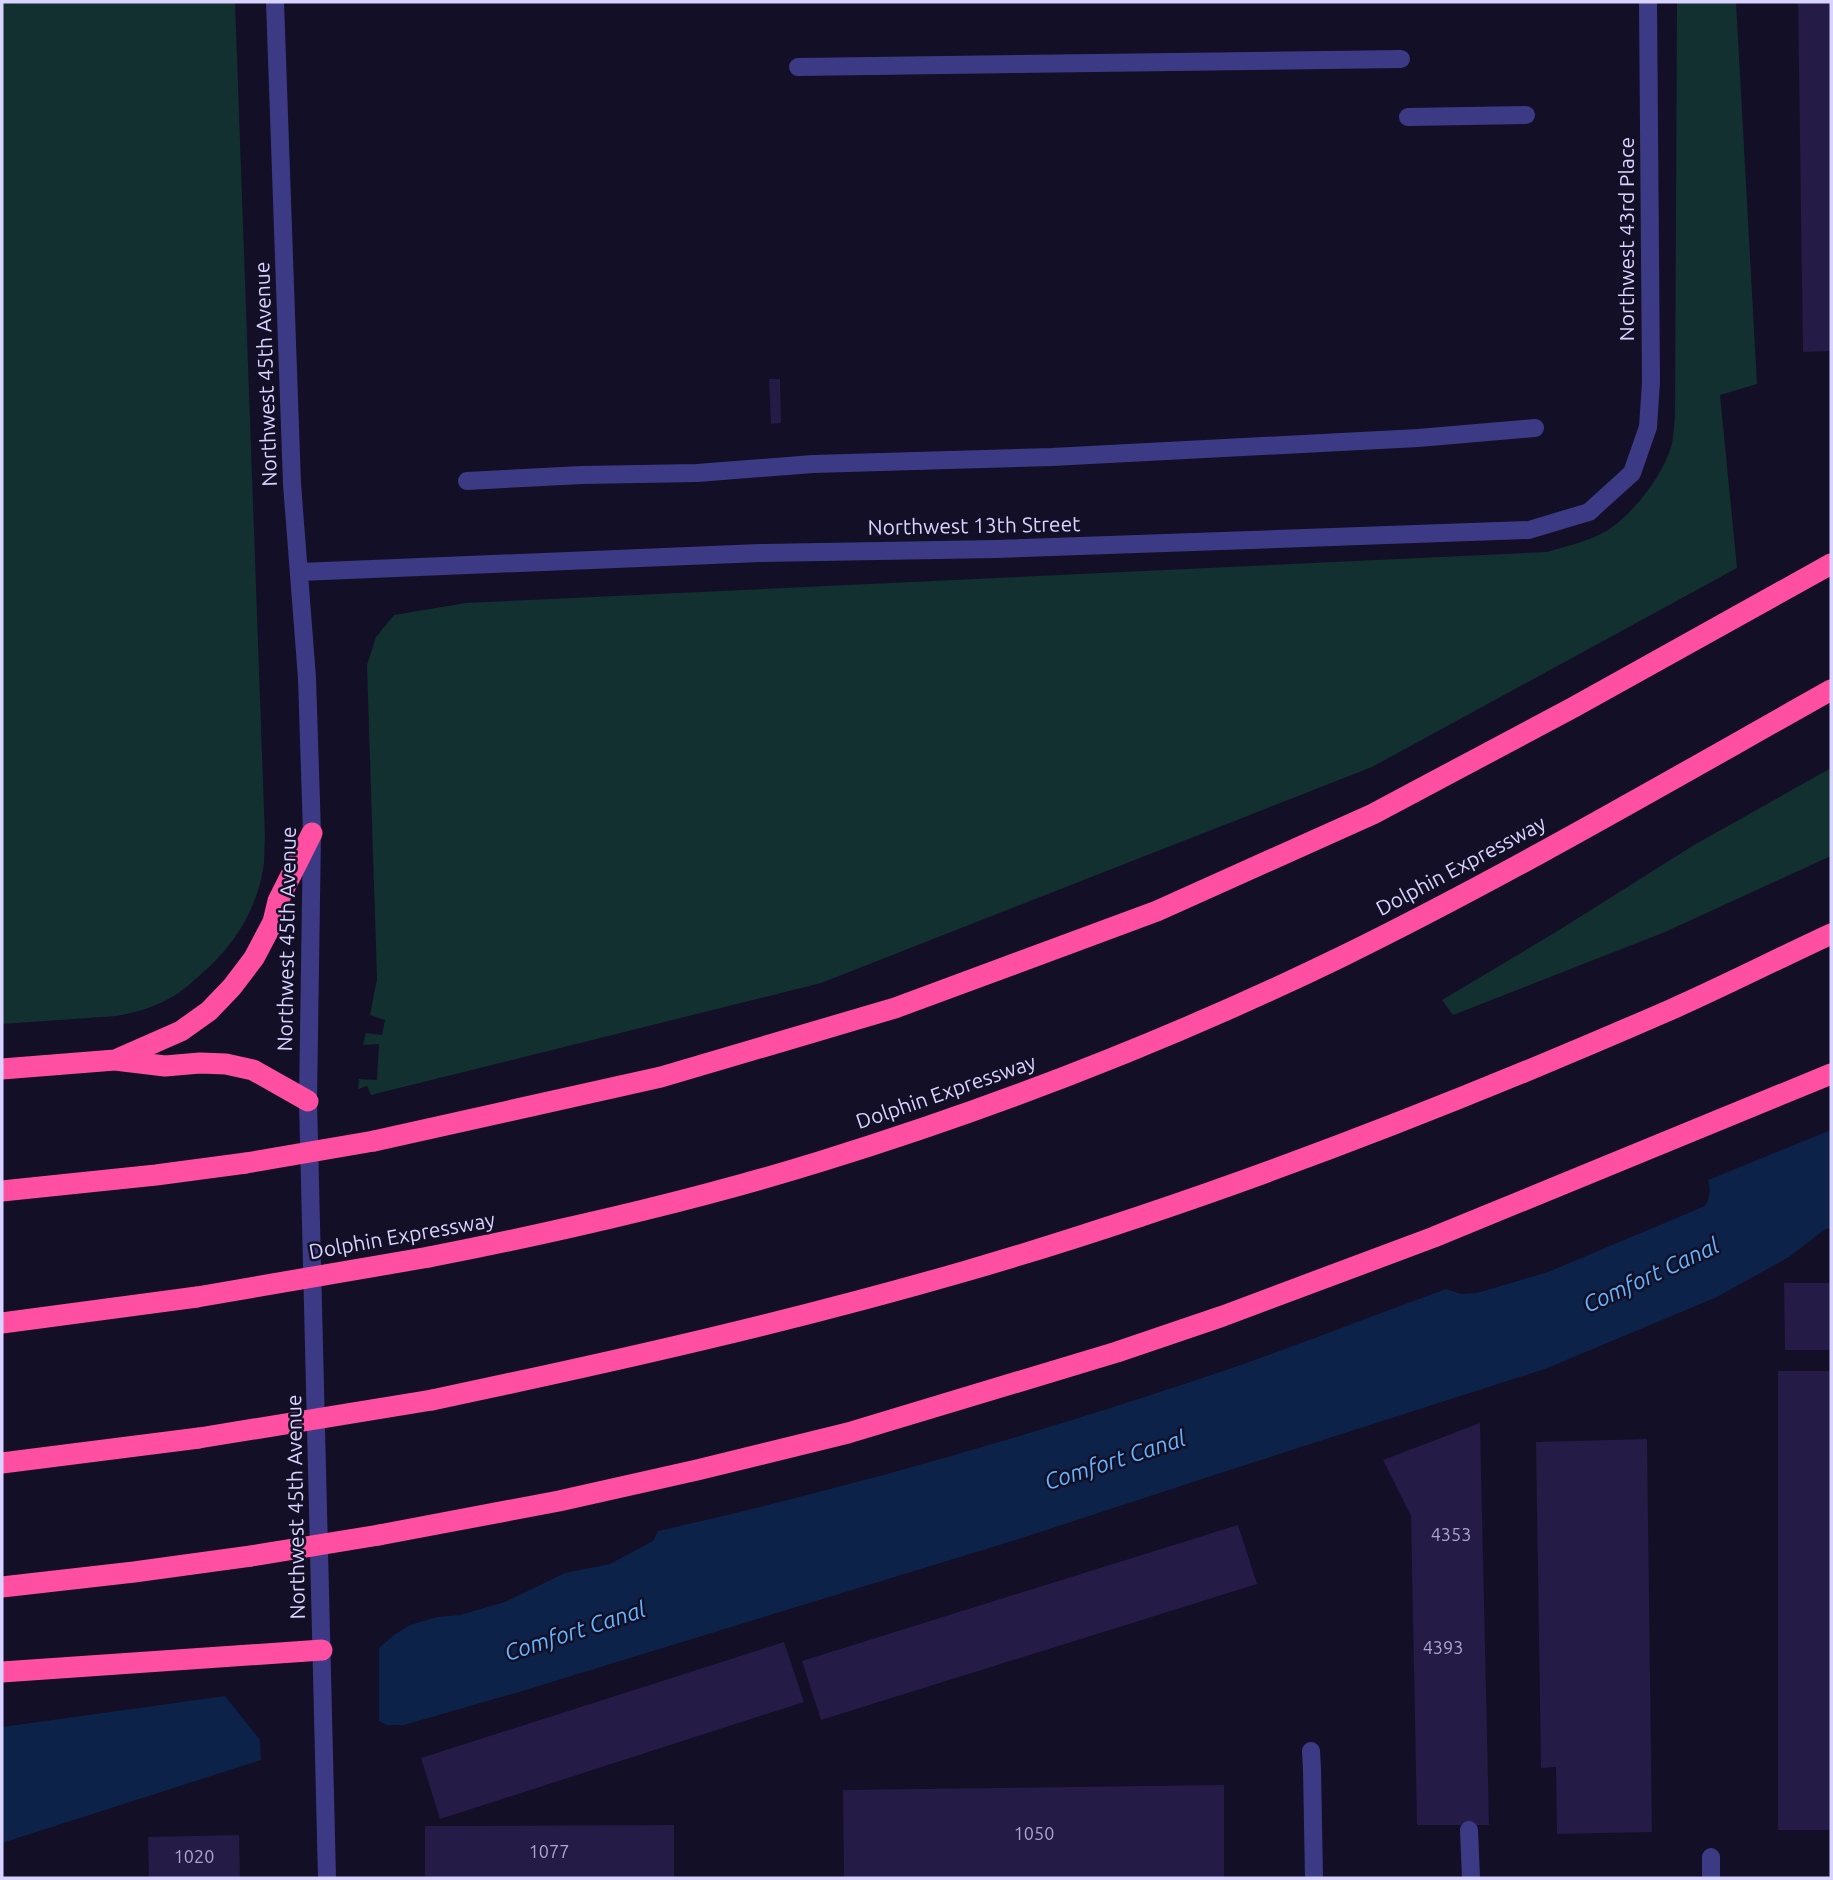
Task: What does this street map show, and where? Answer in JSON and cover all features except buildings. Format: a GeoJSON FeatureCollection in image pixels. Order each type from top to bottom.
{"type":"FeatureCollection","features":[{"type":"Feature","properties":{"kind":"highway"},"geometry":{"type":"LineString","coordinates":[[2,1191],[246,1163],[374,1141],[661,1077],[895,1008],[1157,911],[1373,814],[1574,707],[1831,564]]}},
{"type":"Feature","properties":{"kind":"highway","name":"Dolphin Expressway"},"geometry":{"type":"LineString","coordinates":[[2,1323],[197,1297],[536,1236],[672,1203],[822,1161],[955,1117],[1159,1039],[1340,957],[1543,851],[1831,690]]}},
{"type":"Feature","properties":{"kind":"highway"},"geometry":{"type":"LineString","coordinates":[[115,1060],[181,1031],[209,1011],[232,987],[254,958],[273,922],[278,901],[312,833]]}},
{"type":"Feature","properties":{"kind":"highway"},"geometry":{"type":"LineString","coordinates":[[2,1463],[199,1438],[432,1400],[613,1362],[791,1318],[967,1270],[1127,1220],[1281,1167],[1426,1112],[1673,1008],[1831,934]]}},
{"type":"Feature","properties":{"kind":"highway"},"geometry":{"type":"LineString","coordinates":[[2,1069],[115,1060],[165,1066],[226,1064],[253,1070],[309,1101]]}},
{"type":"Feature","properties":{"kind":"highway"},"geometry":{"type":"LineString","coordinates":[[2,1587],[251,1556],[379,1535],[559,1501],[823,1439],[1116,1352],[1223,1316],[1434,1237],[1831,1074]]}},
{"type":"Feature","properties":{"kind":"highway"},"geometry":{"type":"LineString","coordinates":[[2,1672],[322,1650]]}},
{"type":"Feature","properties":{"kind":"street","name":"Northwest 45th Avenue"},"geometry":{"type":"LineString","coordinates":[[275,2],[292,484],[307,678],[312,833],[309,1101],[327,1878]]}},
{"type":"Feature","properties":{"kind":"street","name":"Northwest 43rd Place"},"geometry":{"type":"LineString","coordinates":[[1632,473],[1648,427],[1651,382],[1648,2]]}},
{"type":"Feature","properties":{"kind":"street"},"geometry":{"type":"LineString","coordinates":[[798,67],[1401,59]]}},
{"type":"Feature","properties":{"kind":"street"},"geometry":{"type":"LineString","coordinates":[[1408,117],[1527,115]]}},
{"type":"Feature","properties":{"kind":"street"},"geometry":{"type":"LineString","coordinates":[[467,481],[697,473],[813,464],[1052,457],[1418,438],[1535,428]]}},
{"type":"Feature","properties":{"kind":"street","name":"Northwest 13th Street"},"geometry":{"type":"LineString","coordinates":[[300,572],[760,553],[996,549],[1529,530],[1589,512],[1632,473]]}},
{"type":"Feature","properties":{"kind":"street"},"geometry":{"type":"LineString","coordinates":[[1311,1760],[1314,1878]]}},
{"type":"Feature","properties":{"kind":"street"},"geometry":{"type":"LineString","coordinates":[[1469,1830],[1471,1878]]}},
{"type":"Feature","properties":{"kind":"street"},"geometry":{"type":"LineString","coordinates":[[1711,1857],[1711,1878]]}},
{"type":"Feature","properties":{"kind":"green space"},"geometry":{"type":"Polygon","coordinates":[[[2,2],[235,2],[265,838],[263,870],[248,916],[221,954],[179,992],[153,1006],[117,1016],[2,1024],[2,2]]]}},
{"type":"Feature","properties":{"kind":"green space"},"geometry":{"type":"Polygon","coordinates":[[[1677,2],[1736,2],[1757,384],[1720,395],[1737,568],[1372,767],[821,983],[371,1095],[367,1086],[358,1089],[359,1079],[377,1080],[379,1044],[363,1045],[366,1033],[382,1035],[385,1020],[370,1015],[377,979],[367,665],[376,637],[394,615],[466,603],[1547,552],[1594,537],[1618,523],[1656,479],[1668,455],[1673,436],[1677,2]]]}},
{"type":"Feature","properties":{"kind":"green space"},"geometry":{"type":"Polygon","coordinates":[[[1831,768],[1831,856],[1665,932],[1453,1015],[1442,1000],[1694,845],[1831,768]]]}},
{"type":"Feature","properties":{"kind":"water","name":"Comfort Canal"},"geometry":{"type":"Polygon","coordinates":[[[1831,1130],[1831,1228],[1824,1230],[1789,1257],[1717,1297],[1545,1369],[1022,1538],[519,1692],[404,1725],[387,1725],[379,1721],[379,1648],[410,1625],[505,1602],[565,1573],[610,1564],[653,1541],[658,1531],[876,1477],[1090,1414],[1232,1368],[1446,1289],[1461,1294],[1477,1293],[1548,1272],[1705,1206],[1710,1194],[1708,1180],[1831,1130]]]}},
{"type":"Feature","properties":{"kind":"water"},"geometry":{"type":"Polygon","coordinates":[[[225,1696],[260,1740],[261,1760],[2,1843],[2,1727],[225,1696]]]}}]}
